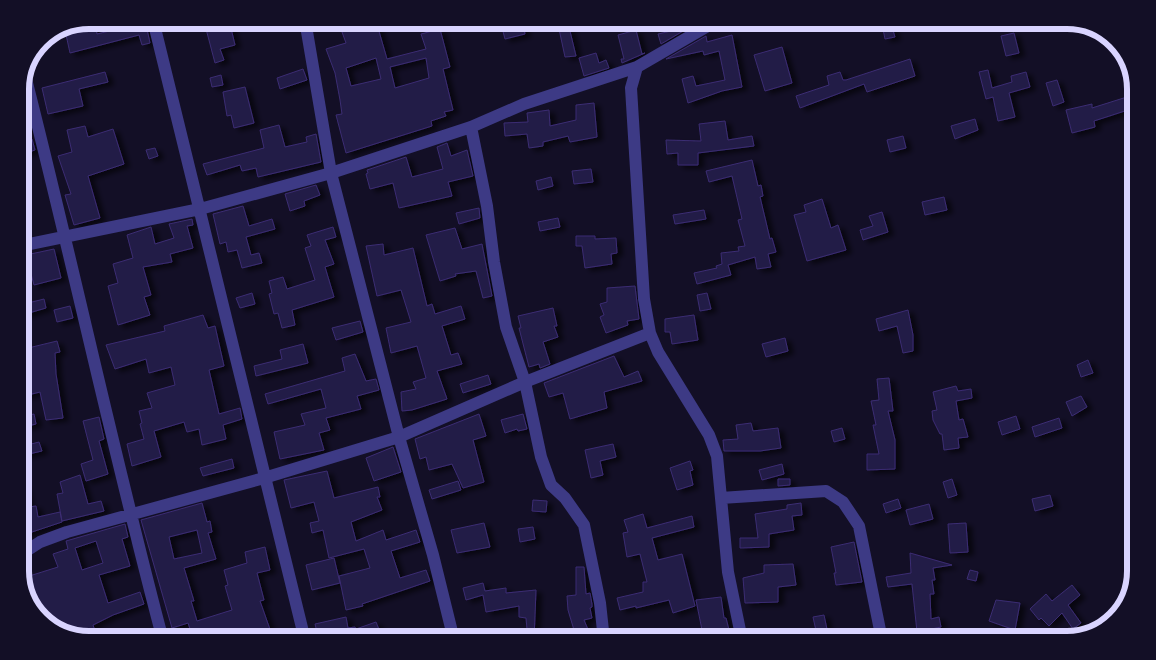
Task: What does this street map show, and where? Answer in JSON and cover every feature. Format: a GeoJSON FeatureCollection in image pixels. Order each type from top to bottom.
{"type":"FeatureCollection","features":[{"type":"Feature","properties":{"kind":"street"},"geometry":{"type":"LineString","coordinates":[[155,29],[303,631]]}},
{"type":"Feature","properties":{"kind":"street"},"geometry":{"type":"LineString","coordinates":[[307,29],[332,173],[399,438],[433,555],[452,631]]}},
{"type":"Feature","properties":{"kind":"street"},"geometry":{"type":"LineString","coordinates":[[29,244],[200,209],[332,173],[471,127],[524,104],[637,66],[702,29]]}},
{"type":"Feature","properties":{"kind":"street"},"geometry":{"type":"LineString","coordinates":[[637,66],[631,88],[644,299],[650,334],[658,352],[709,435],[717,456],[728,572],[740,631]]}},
{"type":"Feature","properties":{"kind":"street"},"geometry":{"type":"LineString","coordinates":[[29,91],[66,237],[129,513],[161,631]]}},
{"type":"Feature","properties":{"kind":"street"},"geometry":{"type":"LineString","coordinates":[[471,127],[488,206],[494,262],[506,327],[525,382],[541,457],[551,485],[565,498],[584,525],[600,602],[603,631]]}},
{"type":"Feature","properties":{"kind":"street"},"geometry":{"type":"LineString","coordinates":[[29,549],[40,542],[67,532],[129,513],[264,478],[399,438],[525,382],[650,334]]}},
{"type":"Feature","properties":{"kind":"street"},"geometry":{"type":"LineString","coordinates":[[720,498],[826,490],[843,502],[859,526],[880,631]]}},
{"type":"Feature","properties":{"kind":"building"},"geometry":{"type":"Polygon","coordinates":[[[96,29],[97,34],[118,29],[147,29],[150,43],[142,45],[139,35],[70,53],[66,33],[77,30],[96,29]]]}},
{"type":"Feature","properties":{"kind":"building"},"geometry":{"type":"Polygon","coordinates":[[[206,29],[231,29],[235,45],[220,49],[224,60],[215,63],[206,29]]]}},
{"type":"Feature","properties":{"kind":"building"},"geometry":{"type":"Polygon","coordinates":[[[351,29],[378,29],[387,59],[426,49],[421,34],[440,29],[450,67],[443,69],[453,110],[444,112],[446,116],[431,121],[432,126],[346,153],[336,115],[342,114],[335,73],[326,49],[346,43],[342,32],[351,29]],[[376,58],[346,68],[351,86],[381,79],[376,58]],[[426,58],[390,67],[395,88],[429,78],[426,58]]]}},
{"type":"Feature","properties":{"kind":"building"},"geometry":{"type":"Polygon","coordinates":[[[502,29],[524,29],[525,34],[505,39],[502,29]]]}},
{"type":"Feature","properties":{"kind":"building"},"geometry":{"type":"Polygon","coordinates":[[[559,29],[569,29],[576,56],[565,57],[559,29]]]}},
{"type":"Feature","properties":{"kind":"building"},"geometry":{"type":"Polygon","coordinates":[[[681,29],[687,29],[661,44],[658,34],[681,29]]]}},
{"type":"Feature","properties":{"kind":"building"},"geometry":{"type":"Polygon","coordinates":[[[883,29],[893,29],[895,37],[885,39],[883,29]]]}},
{"type":"Feature","properties":{"kind":"building"},"geometry":{"type":"Polygon","coordinates":[[[636,30],[642,54],[645,53],[622,63],[621,59],[624,59],[618,35],[636,30]]]}},
{"type":"Feature","properties":{"kind":"building"},"geometry":{"type":"Polygon","coordinates":[[[1014,33],[1019,53],[1006,56],[1001,36],[1014,33]]]}},
{"type":"Feature","properties":{"kind":"building"},"geometry":{"type":"Polygon","coordinates":[[[732,35],[742,87],[722,91],[688,103],[682,79],[693,76],[696,86],[725,80],[719,51],[704,55],[703,51],[666,59],[706,36],[707,42],[732,35]]]}},
{"type":"Feature","properties":{"kind":"building"},"geometry":{"type":"Polygon","coordinates":[[[782,47],[792,83],[765,91],[754,55],[782,47]]]}},
{"type":"Feature","properties":{"kind":"building"},"geometry":{"type":"Polygon","coordinates":[[[596,53],[599,63],[606,60],[609,68],[584,76],[579,58],[596,53]]]}},
{"type":"Feature","properties":{"kind":"building"},"geometry":{"type":"Polygon","coordinates":[[[910,59],[915,76],[867,92],[864,84],[800,108],[796,96],[829,85],[827,76],[840,72],[843,80],[846,80],[910,59]]]}},
{"type":"Feature","properties":{"kind":"building"},"geometry":{"type":"Polygon","coordinates":[[[303,69],[307,80],[280,89],[277,78],[303,69]]]}},
{"type":"Feature","properties":{"kind":"building"},"geometry":{"type":"Polygon","coordinates":[[[988,70],[992,88],[1012,82],[1011,76],[1026,72],[1030,87],[1009,93],[1015,117],[998,121],[993,97],[986,99],[979,72],[988,70]]]}},
{"type":"Feature","properties":{"kind":"building"},"geometry":{"type":"Polygon","coordinates":[[[105,72],[108,82],[79,89],[83,106],[48,114],[42,88],[105,72]]]}},
{"type":"Feature","properties":{"kind":"building"},"geometry":{"type":"Polygon","coordinates":[[[221,75],[223,85],[212,87],[210,78],[221,75]]]}},
{"type":"Feature","properties":{"kind":"building"},"geometry":{"type":"Polygon","coordinates":[[[1057,80],[1064,102],[1053,106],[1046,83],[1057,80]]]}},
{"type":"Feature","properties":{"kind":"building"},"geometry":{"type":"Polygon","coordinates":[[[245,87],[254,123],[234,128],[231,115],[227,116],[223,92],[245,87]]]}},
{"type":"Feature","properties":{"kind":"building"},"geometry":{"type":"Polygon","coordinates":[[[1127,97],[1127,110],[1094,121],[1095,127],[1072,133],[1066,110],[1092,104],[1092,108],[1127,97]]]}},
{"type":"Feature","properties":{"kind":"building"},"geometry":{"type":"Polygon","coordinates":[[[594,103],[597,137],[570,142],[568,136],[543,142],[543,146],[529,148],[527,134],[505,136],[504,123],[528,122],[527,113],[549,110],[550,126],[576,120],[576,105],[594,103]]]}},
{"type":"Feature","properties":{"kind":"building"},"geometry":{"type":"Polygon","coordinates":[[[975,119],[978,130],[955,139],[951,126],[975,119]]]}},
{"type":"Feature","properties":{"kind":"building"},"geometry":{"type":"Polygon","coordinates":[[[725,121],[728,140],[752,136],[754,146],[698,153],[698,165],[678,165],[678,153],[667,154],[666,140],[701,141],[699,124],[725,121]]]}},
{"type":"Feature","properties":{"kind":"building"},"geometry":{"type":"Polygon","coordinates":[[[279,125],[285,147],[307,142],[306,137],[316,134],[321,162],[258,177],[256,168],[242,171],[240,165],[207,175],[203,164],[264,148],[260,130],[279,125]]]}},
{"type":"Feature","properties":{"kind":"building"},"geometry":{"type":"Polygon","coordinates":[[[85,126],[88,137],[113,129],[124,164],[88,176],[100,218],[74,225],[65,195],[71,194],[58,156],[72,152],[67,130],[85,126]]]}},
{"type":"Feature","properties":{"kind":"building"},"geometry":{"type":"Polygon","coordinates":[[[903,136],[906,148],[890,152],[887,140],[903,136]]]}},
{"type":"Feature","properties":{"kind":"building"},"geometry":{"type":"Polygon","coordinates":[[[29,139],[32,139],[35,150],[29,152],[29,139]]]}},
{"type":"Feature","properties":{"kind":"building"},"geometry":{"type":"Polygon","coordinates":[[[447,143],[451,156],[467,150],[473,176],[448,182],[452,196],[399,208],[393,183],[370,189],[366,174],[368,173],[367,170],[406,157],[412,177],[443,169],[437,147],[447,143]]]}},
{"type":"Feature","properties":{"kind":"building"},"geometry":{"type":"Polygon","coordinates":[[[155,148],[158,156],[149,159],[146,150],[155,148]]]}},
{"type":"Feature","properties":{"kind":"building"},"geometry":{"type":"Polygon","coordinates":[[[752,160],[758,186],[761,185],[763,196],[760,197],[770,239],[772,238],[776,252],[768,254],[771,267],[757,269],[755,257],[728,265],[731,275],[697,284],[694,273],[717,268],[716,266],[722,264],[721,253],[739,251],[738,247],[745,246],[738,220],[742,219],[732,176],[709,182],[706,171],[752,160]]]}},
{"type":"Feature","properties":{"kind":"building"},"geometry":{"type":"Polygon","coordinates":[[[591,169],[593,182],[574,184],[572,171],[591,169]]]}},
{"type":"Feature","properties":{"kind":"building"},"geometry":{"type":"Polygon","coordinates":[[[551,177],[553,186],[538,190],[536,181],[551,177]]]}},
{"type":"Feature","properties":{"kind":"building"},"geometry":{"type":"Polygon","coordinates":[[[316,185],[320,195],[304,201],[305,206],[290,211],[285,194],[316,185]]]}},
{"type":"Feature","properties":{"kind":"building"},"geometry":{"type":"Polygon","coordinates":[[[944,197],[947,210],[925,215],[922,202],[944,197]]]}},
{"type":"Feature","properties":{"kind":"building"},"geometry":{"type":"Polygon","coordinates":[[[822,199],[831,228],[838,225],[846,250],[807,261],[794,215],[806,212],[804,205],[822,199]]]}},
{"type":"Feature","properties":{"kind":"building"},"geometry":{"type":"Polygon","coordinates":[[[243,206],[249,226],[272,219],[275,229],[246,237],[251,255],[259,253],[262,263],[242,268],[237,250],[228,252],[226,242],[220,244],[213,214],[243,206]]]}},
{"type":"Feature","properties":{"kind":"building"},"geometry":{"type":"Polygon","coordinates":[[[479,208],[480,218],[459,224],[456,213],[479,208]]]}},
{"type":"Feature","properties":{"kind":"building"},"geometry":{"type":"Polygon","coordinates":[[[704,210],[706,219],[675,224],[673,215],[704,210]]]}},
{"type":"Feature","properties":{"kind":"building"},"geometry":{"type":"Polygon","coordinates":[[[882,212],[888,232],[863,240],[860,230],[873,226],[869,216],[882,212]]]}},
{"type":"Feature","properties":{"kind":"building"},"geometry":{"type":"Polygon","coordinates":[[[558,218],[560,227],[540,231],[538,222],[558,218]]]}},
{"type":"Feature","properties":{"kind":"building"},"geometry":{"type":"Polygon","coordinates":[[[192,219],[193,225],[187,226],[193,248],[170,254],[172,262],[143,267],[151,295],[144,297],[150,315],[118,325],[108,286],[118,283],[113,264],[133,258],[127,235],[151,227],[155,244],[174,238],[169,224],[192,219]]]}},
{"type":"Feature","properties":{"kind":"building"},"geometry":{"type":"Polygon","coordinates":[[[333,227],[336,237],[325,240],[334,264],[325,267],[334,297],[292,310],[295,325],[282,328],[278,313],[274,314],[269,294],[272,293],[269,281],[283,277],[287,289],[315,280],[305,248],[311,246],[307,235],[333,227]]]}},
{"type":"Feature","properties":{"kind":"building"},"geometry":{"type":"Polygon","coordinates":[[[455,228],[462,249],[482,244],[492,296],[483,298],[476,271],[455,274],[456,276],[440,281],[426,235],[455,228]]]}},
{"type":"Feature","properties":{"kind":"building"},"geometry":{"type":"Polygon","coordinates":[[[576,236],[595,236],[595,239],[616,238],[617,253],[611,254],[612,264],[585,268],[582,246],[576,246],[576,236]]]}},
{"type":"Feature","properties":{"kind":"building"},"geometry":{"type":"Polygon","coordinates":[[[383,244],[384,255],[413,248],[427,306],[432,304],[435,314],[461,306],[465,319],[442,326],[451,355],[458,353],[462,364],[437,371],[447,399],[412,410],[402,411],[401,392],[416,389],[413,382],[426,378],[417,346],[391,353],[386,328],[411,322],[401,290],[377,296],[366,246],[383,244]]]}},
{"type":"Feature","properties":{"kind":"building"},"geometry":{"type":"Polygon","coordinates":[[[54,249],[61,278],[34,285],[29,266],[29,254],[54,249]]]}},
{"type":"Feature","properties":{"kind":"building"},"geometry":{"type":"Polygon","coordinates":[[[635,286],[639,319],[627,321],[628,325],[606,333],[600,317],[604,315],[600,304],[607,302],[607,288],[635,286]]]}},
{"type":"Feature","properties":{"kind":"building"},"geometry":{"type":"Polygon","coordinates":[[[252,293],[255,304],[240,308],[236,298],[252,293]]]}},
{"type":"Feature","properties":{"kind":"building"},"geometry":{"type":"Polygon","coordinates":[[[707,293],[711,309],[700,311],[697,295],[707,293]]]}},
{"type":"Feature","properties":{"kind":"building"},"geometry":{"type":"Polygon","coordinates":[[[44,299],[46,308],[29,313],[29,303],[44,299]]]}},
{"type":"Feature","properties":{"kind":"building"},"geometry":{"type":"Polygon","coordinates":[[[70,306],[73,318],[57,322],[54,310],[70,306]]]}},
{"type":"Feature","properties":{"kind":"building"},"geometry":{"type":"Polygon","coordinates":[[[553,308],[557,326],[554,326],[558,337],[543,342],[550,364],[540,368],[539,364],[529,367],[519,328],[521,328],[518,316],[553,308]]]}},
{"type":"Feature","properties":{"kind":"building"},"geometry":{"type":"Polygon","coordinates":[[[908,310],[913,335],[913,351],[903,353],[897,326],[879,331],[876,319],[908,310]]]}},
{"type":"Feature","properties":{"kind":"building"},"geometry":{"type":"Polygon","coordinates":[[[203,315],[208,328],[215,326],[224,366],[209,370],[219,414],[240,408],[242,419],[223,425],[226,439],[202,445],[199,429],[187,432],[184,422],[154,431],[161,457],[132,466],[127,444],[144,439],[139,411],[152,408],[147,393],[175,385],[171,367],[149,373],[146,359],[115,369],[106,345],[165,331],[164,326],[203,315]]]}},
{"type":"Feature","properties":{"kind":"building"},"geometry":{"type":"Polygon","coordinates":[[[694,315],[698,340],[672,344],[670,332],[665,332],[665,319],[694,315]]]}},
{"type":"Feature","properties":{"kind":"building"},"geometry":{"type":"Polygon","coordinates":[[[360,321],[363,332],[336,340],[332,328],[360,321]]]}},
{"type":"Feature","properties":{"kind":"building"},"geometry":{"type":"Polygon","coordinates":[[[785,338],[788,351],[766,357],[762,344],[785,338]]]}},
{"type":"Feature","properties":{"kind":"building"},"geometry":{"type":"Polygon","coordinates":[[[57,341],[60,352],[55,353],[56,374],[63,418],[46,420],[40,392],[29,395],[29,348],[57,341]]]}},
{"type":"Feature","properties":{"kind":"building"},"geometry":{"type":"Polygon","coordinates":[[[303,344],[308,363],[256,376],[254,366],[282,359],[280,350],[303,344]]]}},
{"type":"Feature","properties":{"kind":"building"},"geometry":{"type":"Polygon","coordinates":[[[355,354],[366,381],[376,379],[379,390],[357,396],[361,409],[326,418],[330,430],[319,433],[324,450],[280,459],[274,432],[305,425],[301,414],[326,408],[321,389],[268,404],[265,394],[345,371],[342,358],[355,354]]]}},
{"type":"Feature","properties":{"kind":"building"},"geometry":{"type":"Polygon","coordinates":[[[614,356],[624,377],[638,371],[642,381],[604,392],[607,408],[570,419],[563,393],[549,397],[544,383],[614,356]]]}},
{"type":"Feature","properties":{"kind":"building"},"geometry":{"type":"Polygon","coordinates":[[[1088,360],[1093,373],[1081,377],[1077,365],[1088,360]]]}},
{"type":"Feature","properties":{"kind":"building"},"geometry":{"type":"Polygon","coordinates":[[[488,375],[491,384],[463,393],[460,384],[488,375]]]}},
{"type":"Feature","properties":{"kind":"building"},"geometry":{"type":"Polygon","coordinates":[[[889,378],[893,411],[888,411],[895,440],[895,469],[867,470],[867,454],[879,454],[873,425],[876,425],[871,401],[879,400],[877,379],[889,378]]]}},
{"type":"Feature","properties":{"kind":"building"},"geometry":{"type":"Polygon","coordinates":[[[956,386],[958,391],[971,389],[972,398],[956,401],[959,420],[963,419],[968,437],[958,438],[959,448],[944,450],[942,434],[940,434],[933,420],[932,411],[937,410],[933,392],[956,386]]]}},
{"type":"Feature","properties":{"kind":"building"},"geometry":{"type":"Polygon","coordinates":[[[1081,396],[1087,407],[1072,416],[1066,402],[1081,396]]]}},
{"type":"Feature","properties":{"kind":"building"},"geometry":{"type":"Polygon","coordinates":[[[34,414],[36,424],[29,426],[29,415],[34,414]]]}},
{"type":"Feature","properties":{"kind":"building"},"geometry":{"type":"Polygon","coordinates":[[[479,414],[486,436],[473,440],[484,482],[463,488],[452,464],[429,470],[426,457],[420,459],[415,439],[479,414]]]}},
{"type":"Feature","properties":{"kind":"building"},"geometry":{"type":"Polygon","coordinates":[[[523,414],[527,429],[518,431],[517,429],[505,433],[501,420],[523,414]]]}},
{"type":"Feature","properties":{"kind":"building"},"geometry":{"type":"Polygon","coordinates":[[[1016,416],[1020,429],[1002,435],[998,422],[1016,416]]]}},
{"type":"Feature","properties":{"kind":"building"},"geometry":{"type":"Polygon","coordinates":[[[99,417],[104,439],[99,441],[108,474],[86,481],[81,464],[93,460],[83,421],[99,417]]]}},
{"type":"Feature","properties":{"kind":"building"},"geometry":{"type":"Polygon","coordinates":[[[1059,418],[1062,428],[1035,437],[1032,427],[1059,418]]]}},
{"type":"Feature","properties":{"kind":"building"},"geometry":{"type":"Polygon","coordinates":[[[751,423],[753,431],[778,428],[781,448],[760,451],[724,451],[723,440],[738,439],[736,425],[751,423]]]}},
{"type":"Feature","properties":{"kind":"building"},"geometry":{"type":"Polygon","coordinates":[[[842,428],[845,439],[834,442],[831,431],[842,428]]]}},
{"type":"Feature","properties":{"kind":"building"},"geometry":{"type":"Polygon","coordinates":[[[39,442],[42,451],[29,454],[29,445],[39,442]]]}},
{"type":"Feature","properties":{"kind":"building"},"geometry":{"type":"Polygon","coordinates":[[[613,444],[616,457],[600,461],[603,475],[591,478],[585,450],[613,444]]]}},
{"type":"Feature","properties":{"kind":"building"},"geometry":{"type":"Polygon","coordinates":[[[393,447],[401,472],[374,481],[366,458],[393,447]]]}},
{"type":"Feature","properties":{"kind":"building"},"geometry":{"type":"Polygon","coordinates":[[[232,459],[234,468],[203,476],[200,468],[232,459]]]}},
{"type":"Feature","properties":{"kind":"building"},"geometry":{"type":"Polygon","coordinates":[[[690,461],[693,470],[690,471],[693,485],[677,490],[670,468],[690,461]]]}},
{"type":"Feature","properties":{"kind":"building"},"geometry":{"type":"Polygon","coordinates":[[[782,464],[784,474],[762,480],[759,470],[782,464]]]}},
{"type":"Feature","properties":{"kind":"building"},"geometry":{"type":"Polygon","coordinates":[[[327,471],[334,498],[378,487],[380,497],[377,497],[382,510],[351,522],[356,541],[383,530],[386,540],[416,530],[420,542],[391,551],[400,578],[426,570],[430,581],[362,604],[363,606],[346,610],[339,576],[370,568],[364,549],[329,558],[323,530],[312,533],[310,523],[319,521],[314,502],[291,508],[284,480],[327,471]]]}},
{"type":"Feature","properties":{"kind":"building"},"geometry":{"type":"Polygon","coordinates":[[[80,475],[88,504],[101,501],[104,511],[62,521],[57,494],[63,493],[60,482],[80,475]]]}},
{"type":"Feature","properties":{"kind":"building"},"geometry":{"type":"Polygon","coordinates":[[[778,479],[790,479],[790,485],[778,486],[778,479]]]}},
{"type":"Feature","properties":{"kind":"building"},"geometry":{"type":"Polygon","coordinates":[[[952,479],[957,495],[948,498],[943,482],[952,479]]]}},
{"type":"Feature","properties":{"kind":"building"},"geometry":{"type":"Polygon","coordinates":[[[458,481],[461,490],[432,499],[429,490],[458,481]]]}},
{"type":"Feature","properties":{"kind":"building"},"geometry":{"type":"Polygon","coordinates":[[[1050,495],[1053,506],[1035,511],[1032,499],[1050,495]]]}},
{"type":"Feature","properties":{"kind":"building"},"geometry":{"type":"Polygon","coordinates":[[[898,499],[901,508],[886,513],[883,504],[898,499]]]}},
{"type":"Feature","properties":{"kind":"building"},"geometry":{"type":"Polygon","coordinates":[[[533,500],[547,501],[546,512],[532,511],[533,500]]]}},
{"type":"Feature","properties":{"kind":"building"},"geometry":{"type":"Polygon","coordinates":[[[202,503],[207,522],[210,521],[212,532],[208,533],[216,559],[184,568],[194,601],[191,601],[197,621],[232,610],[225,586],[228,585],[224,570],[247,563],[245,552],[265,547],[270,570],[257,573],[264,600],[260,601],[271,631],[191,631],[188,623],[172,628],[141,520],[202,503]],[[197,530],[169,537],[174,559],[202,553],[197,530]]]}},
{"type":"Feature","properties":{"kind":"building"},"geometry":{"type":"Polygon","coordinates":[[[801,503],[802,515],[792,516],[794,530],[769,534],[769,547],[740,548],[740,538],[758,538],[755,514],[787,509],[787,505],[801,503]]]}},
{"type":"Feature","properties":{"kind":"building"},"geometry":{"type":"Polygon","coordinates":[[[929,504],[933,519],[910,525],[906,510],[929,504]]]}},
{"type":"Feature","properties":{"kind":"building"},"geometry":{"type":"Polygon","coordinates":[[[36,506],[38,517],[60,512],[62,522],[29,533],[29,507],[36,506]]]}},
{"type":"Feature","properties":{"kind":"building"},"geometry":{"type":"Polygon","coordinates":[[[643,514],[647,528],[692,516],[694,527],[652,538],[658,560],[682,554],[695,606],[673,613],[669,600],[620,610],[617,598],[643,592],[643,582],[647,582],[640,554],[627,557],[623,533],[628,532],[624,520],[643,514]]]}},
{"type":"Feature","properties":{"kind":"building"},"geometry":{"type":"Polygon","coordinates":[[[484,523],[490,547],[457,553],[451,530],[484,523]]]}},
{"type":"Feature","properties":{"kind":"building"},"geometry":{"type":"Polygon","coordinates":[[[966,523],[968,552],[950,553],[948,524],[966,523]]]}},
{"type":"Feature","properties":{"kind":"building"},"geometry":{"type":"Polygon","coordinates":[[[125,524],[128,537],[122,539],[130,566],[99,575],[108,603],[140,592],[144,604],[113,615],[93,625],[95,631],[73,629],[52,619],[37,601],[29,576],[58,567],[53,554],[68,549],[66,541],[125,524]],[[96,541],[75,548],[82,570],[103,563],[96,541]]]}},
{"type":"Feature","properties":{"kind":"building"},"geometry":{"type":"Polygon","coordinates":[[[533,527],[535,539],[520,542],[518,529],[533,527]]]}},
{"type":"Feature","properties":{"kind":"building"},"geometry":{"type":"Polygon","coordinates":[[[854,542],[862,582],[836,585],[834,573],[836,573],[831,547],[854,542]]]}},
{"type":"Feature","properties":{"kind":"building"},"geometry":{"type":"Polygon","coordinates":[[[910,553],[952,565],[933,568],[935,580],[932,580],[934,594],[930,594],[931,619],[939,617],[941,627],[917,631],[912,584],[888,587],[886,577],[911,573],[910,553]]]}},
{"type":"Feature","properties":{"kind":"building"},"geometry":{"type":"Polygon","coordinates":[[[334,558],[340,583],[312,590],[306,565],[334,558]]]}},
{"type":"Feature","properties":{"kind":"building"},"geometry":{"type":"Polygon","coordinates":[[[793,564],[796,585],[778,587],[778,602],[745,603],[743,578],[764,573],[764,565],[793,564]]]}},
{"type":"Feature","properties":{"kind":"building"},"geometry":{"type":"Polygon","coordinates":[[[576,567],[584,567],[586,594],[590,593],[592,604],[590,608],[592,618],[584,620],[589,631],[574,631],[568,610],[567,596],[576,595],[576,567]]]}},
{"type":"Feature","properties":{"kind":"building"},"geometry":{"type":"Polygon","coordinates":[[[970,570],[978,572],[976,581],[967,579],[970,570]]]}},
{"type":"Feature","properties":{"kind":"building"},"geometry":{"type":"Polygon","coordinates":[[[483,583],[485,591],[506,588],[506,593],[536,590],[534,631],[527,631],[526,618],[519,617],[519,606],[486,612],[483,595],[466,600],[463,588],[483,583]]]}},
{"type":"Feature","properties":{"kind":"building"},"geometry":{"type":"Polygon","coordinates":[[[1072,585],[1080,595],[1068,605],[1081,623],[1073,629],[1062,613],[1049,626],[1041,618],[1039,620],[1030,609],[1046,594],[1052,601],[1072,585]]]}},
{"type":"Feature","properties":{"kind":"building"},"geometry":{"type":"Polygon","coordinates":[[[721,597],[724,618],[726,618],[729,630],[702,631],[696,600],[721,597]]]}},
{"type":"Feature","properties":{"kind":"building"},"geometry":{"type":"Polygon","coordinates":[[[996,600],[1020,603],[1015,630],[989,621],[996,600]]]}},
{"type":"Feature","properties":{"kind":"building"},"geometry":{"type":"Polygon","coordinates":[[[824,615],[827,631],[816,631],[813,617],[824,615]]]}},
{"type":"Feature","properties":{"kind":"building"},"geometry":{"type":"Polygon","coordinates":[[[346,617],[348,628],[355,627],[356,629],[376,622],[380,631],[317,631],[315,624],[346,617]]]}}]}
